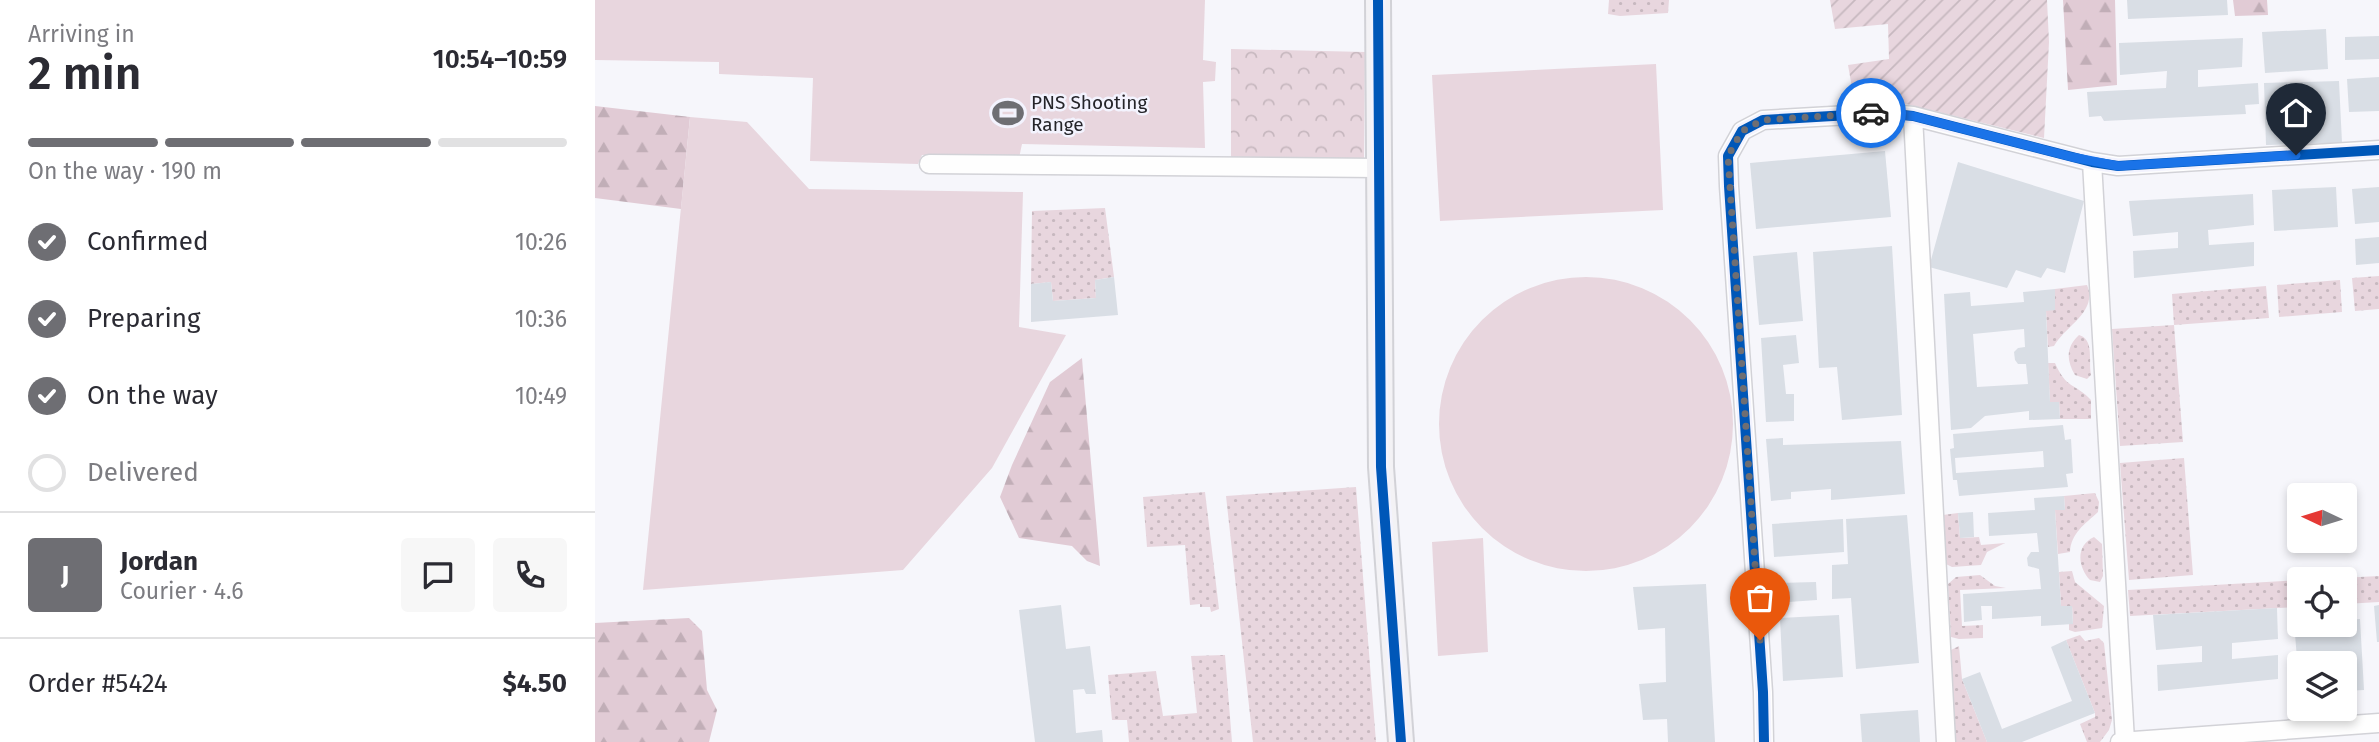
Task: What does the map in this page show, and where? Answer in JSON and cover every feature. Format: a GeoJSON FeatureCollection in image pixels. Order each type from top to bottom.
{"type":"FeatureCollection","features":[{"type":"Feature","properties":{"kind":"street"},"geometry":{"type":"LineString","coordinates":[[1378,0],[1381,467],[1401,742]]}},
{"type":"Feature","properties":{"kind":"street"},"geometry":{"type":"LineString","coordinates":[[1765,742],[1728,156],[1742,131],[1763,120],[1884,113],[1913,116],[2092,162],[2118,166],[2379,150]]}},
{"type":"Feature","properties":{"kind":"street"},"geometry":{"type":"LineString","coordinates":[[1913,116],[1946,742]]}},
{"type":"Feature","properties":{"kind":"street"},"geometry":{"type":"LineString","coordinates":[[2092,162],[2122,741],[2379,723]]}},
{"type":"Feature","properties":{"kind":"street"},"geometry":{"type":"LineString","coordinates":[[929,164],[1378,169]]}},
{"type":"Feature","properties":{"kind":"green space","name":"PNS Shooting Range"},"geometry":{"type":"Polygon","coordinates":[[[595,0],[1205,0],[1203,60],[1216,62],[1215,81],[1203,82],[1205,148],[1022,144],[1019,158],[922,155],[918,164],[810,161],[813,78],[719,74],[719,62],[595,60],[595,0]]]}},
{"type":"Feature","properties":{"kind":"green space"},"geometry":{"type":"Polygon","coordinates":[[[1609,0],[1669,0],[1668,13],[1620,16],[1608,14],[1609,0]]]}},
{"type":"Feature","properties":{"kind":"green space"},"geometry":{"type":"Polygon","coordinates":[[[1830,0],[2047,0],[2049,42],[2044,138],[1902,103],[1854,99],[1848,65],[1889,59],[1888,24],[1835,29],[1830,0]]]}},
{"type":"Feature","properties":{"kind":"green space"},"geometry":{"type":"Polygon","coordinates":[[[2063,0],[2115,0],[2117,85],[2068,90],[2063,0]]]}},
{"type":"Feature","properties":{"kind":"green space"},"geometry":{"type":"Polygon","coordinates":[[[2233,0],[2267,0],[2268,15],[2235,16],[2233,0]]]}},
{"type":"Feature","properties":{"kind":"green space"},"geometry":{"type":"Polygon","coordinates":[[[1231,49],[1365,52],[1364,160],[1231,158],[1231,49]]]}},
{"type":"Feature","properties":{"kind":"green space"},"geometry":{"type":"Polygon","coordinates":[[[1656,64],[1663,210],[1440,221],[1432,75],[1656,64]]]}},
{"type":"Feature","properties":{"kind":"green space"},"geometry":{"type":"Polygon","coordinates":[[[595,106],[690,117],[681,209],[595,198],[595,106]]]}},
{"type":"Feature","properties":{"kind":"green space"},"geometry":{"type":"Polygon","coordinates":[[[690,117],[747,122],[809,189],[1023,192],[1019,327],[1066,335],[992,468],[903,570],[643,590],[690,117]]]}},
{"type":"Feature","properties":{"kind":"green space"},"geometry":{"type":"Polygon","coordinates":[[[1105,208],[1114,277],[1095,280],[1096,298],[1053,301],[1051,282],[1031,284],[1032,211],[1105,208]]]}},
{"type":"Feature","properties":{"kind":"green space"},"geometry":{"type":"Polygon","coordinates":[[[2379,276],[2379,309],[2355,311],[2352,278],[2379,276]]]}},
{"type":"Feature","properties":{"kind":"green space"},"geometry":{"type":"Polygon","coordinates":[[[1586,277],[1615,280],[1642,288],[1668,302],[1690,320],[1708,342],[1722,368],[1730,395],[1733,424],[1730,453],[1722,480],[1708,506],[1690,528],[1668,546],[1642,560],[1615,568],[1586,571],[1557,568],[1530,560],[1504,546],[1482,528],[1464,506],[1450,480],[1442,453],[1439,424],[1442,395],[1450,368],[1464,342],[1482,320],[1504,302],[1530,288],[1557,280],[1586,277]]]}},
{"type":"Feature","properties":{"kind":"green space"},"geometry":{"type":"Polygon","coordinates":[[[2340,280],[2342,312],[2279,317],[2277,285],[2340,280]]]}},
{"type":"Feature","properties":{"kind":"green space"},"geometry":{"type":"Polygon","coordinates":[[[2087,285],[2089,295],[2085,311],[2054,346],[2048,347],[2046,311],[2055,289],[2087,285]]]}},
{"type":"Feature","properties":{"kind":"green space"},"geometry":{"type":"Polygon","coordinates":[[[2266,286],[2269,318],[2174,325],[2172,294],[2266,286]]]}},
{"type":"Feature","properties":{"kind":"green space"},"geometry":{"type":"Polygon","coordinates":[[[2174,325],[2183,442],[2120,446],[2112,329],[2174,325]]]}},
{"type":"Feature","properties":{"kind":"green space"},"geometry":{"type":"Polygon","coordinates":[[[2079,335],[2089,346],[2091,375],[2087,379],[2075,375],[2069,359],[2072,344],[2079,335]]]}},
{"type":"Feature","properties":{"kind":"green space"},"geometry":{"type":"Polygon","coordinates":[[[1082,358],[1100,566],[1087,561],[1072,546],[1019,538],[1000,497],[1050,382],[1082,358]]]}},
{"type":"Feature","properties":{"kind":"green space"},"geometry":{"type":"Polygon","coordinates":[[[2048,363],[2055,363],[2067,382],[2091,400],[2091,419],[2060,419],[2059,402],[2050,402],[2048,363]]]}},
{"type":"Feature","properties":{"kind":"green space"},"geometry":{"type":"Polygon","coordinates":[[[2184,458],[2193,575],[2129,580],[2120,463],[2184,458]]]}},
{"type":"Feature","properties":{"kind":"green space"},"geometry":{"type":"Polygon","coordinates":[[[1356,487],[1376,742],[1253,742],[1226,496],[1356,487]]]}},
{"type":"Feature","properties":{"kind":"green space"},"geometry":{"type":"Polygon","coordinates":[[[1205,492],[1219,609],[1211,612],[1210,607],[1190,605],[1185,545],[1147,547],[1143,497],[1205,492]]]}},
{"type":"Feature","properties":{"kind":"green space"},"geometry":{"type":"Polygon","coordinates":[[[2095,493],[2099,502],[2098,512],[2076,534],[2070,552],[2058,554],[2055,510],[2065,509],[2064,496],[2095,493]]]}},
{"type":"Feature","properties":{"kind":"green space"},"geometry":{"type":"Polygon","coordinates":[[[1958,513],[1960,538],[1979,537],[1981,545],[2005,543],[1987,552],[1981,565],[1952,567],[1946,564],[1943,515],[1958,513]]]}},
{"type":"Feature","properties":{"kind":"green space"},"geometry":{"type":"Polygon","coordinates":[[[2094,537],[2102,544],[2103,576],[2100,582],[2090,580],[2086,575],[2080,557],[2084,546],[2094,537]]]}},
{"type":"Feature","properties":{"kind":"green space"},"geometry":{"type":"Polygon","coordinates":[[[1483,538],[1488,652],[1438,656],[1432,542],[1483,538]]]}},
{"type":"Feature","properties":{"kind":"green space"},"geometry":{"type":"Polygon","coordinates":[[[2072,571],[2075,582],[2104,606],[2102,628],[2075,632],[2069,630],[2069,624],[2073,623],[2072,606],[2061,606],[2059,572],[2072,571]]]}},
{"type":"Feature","properties":{"kind":"green space"},"geometry":{"type":"Polygon","coordinates":[[[1980,575],[1995,586],[2006,588],[1960,590],[1962,626],[1983,625],[1983,638],[1951,637],[1948,584],[1956,577],[1980,575]]]}},
{"type":"Feature","properties":{"kind":"green space"},"geometry":{"type":"Polygon","coordinates":[[[2379,576],[2379,602],[2357,603],[2357,577],[2379,576]]]}},
{"type":"Feature","properties":{"kind":"green space"},"geometry":{"type":"Polygon","coordinates":[[[2287,581],[2287,608],[2130,616],[2128,590],[2287,581]]]}},
{"type":"Feature","properties":{"kind":"green space"},"geometry":{"type":"Polygon","coordinates":[[[689,618],[702,631],[707,690],[717,710],[709,742],[595,742],[595,623],[689,618]]]}},
{"type":"Feature","properties":{"kind":"green space"},"geometry":{"type":"Polygon","coordinates":[[[2080,635],[2085,641],[2099,638],[2104,643],[2112,720],[2109,730],[2100,742],[2087,742],[2080,724],[2095,717],[2095,713],[2066,640],[2080,635]]]}},
{"type":"Feature","properties":{"kind":"green space"},"geometry":{"type":"Polygon","coordinates":[[[1959,646],[1962,679],[1987,742],[1955,742],[1949,651],[1959,646]]]}},
{"type":"Feature","properties":{"kind":"green space"},"geometry":{"type":"Polygon","coordinates":[[[1225,655],[1232,742],[1129,742],[1127,720],[1112,720],[1108,675],[1156,671],[1163,716],[1197,713],[1191,656],[1225,655]]]}},
{"type":"Feature","properties":{"kind":"building"},"geometry":{"type":"Polygon","coordinates":[[[2127,0],[2227,0],[2228,15],[2128,19],[2127,0]]]}},
{"type":"Feature","properties":{"kind":"building"},"geometry":{"type":"Polygon","coordinates":[[[2326,29],[2328,69],[2265,73],[2262,32],[2326,29]]]}},
{"type":"Feature","properties":{"kind":"building"},"geometry":{"type":"Polygon","coordinates":[[[2379,36],[2379,59],[2345,60],[2345,37],[2379,36]]]}},
{"type":"Feature","properties":{"kind":"building"},"geometry":{"type":"Polygon","coordinates":[[[2243,38],[2242,67],[2198,70],[2198,87],[2258,83],[2259,104],[2245,105],[2246,114],[2104,121],[2101,116],[2089,117],[2087,92],[2166,88],[2167,71],[2120,75],[2119,43],[2243,38]]]}},
{"type":"Feature","properties":{"kind":"building"},"geometry":{"type":"Polygon","coordinates":[[[2379,77],[2379,111],[2349,112],[2347,79],[2379,77]]]}},
{"type":"Feature","properties":{"kind":"building"},"geometry":{"type":"Polygon","coordinates":[[[2339,81],[2342,143],[2266,145],[2264,83],[2339,81]]]}},
{"type":"Feature","properties":{"kind":"building"},"geometry":{"type":"Polygon","coordinates":[[[1885,151],[1891,217],[1756,229],[1750,163],[1885,151]]]}},
{"type":"Feature","properties":{"kind":"building"},"geometry":{"type":"Polygon","coordinates":[[[1958,162],[2084,201],[2065,273],[2047,268],[2041,278],[2016,270],[2007,288],[1929,267],[1958,162]]]}},
{"type":"Feature","properties":{"kind":"building"},"geometry":{"type":"Polygon","coordinates":[[[2336,187],[2338,227],[2274,231],[2272,190],[2336,187]]]}},
{"type":"Feature","properties":{"kind":"building"},"geometry":{"type":"Polygon","coordinates":[[[2379,187],[2379,222],[2355,224],[2352,189],[2379,187]]]}},
{"type":"Feature","properties":{"kind":"building"},"geometry":{"type":"Polygon","coordinates":[[[2253,194],[2254,225],[2208,230],[2209,245],[2254,242],[2254,266],[2134,278],[2133,251],[2178,248],[2178,232],[2133,236],[2129,201],[2253,194]]]}},
{"type":"Feature","properties":{"kind":"building"},"geometry":{"type":"Polygon","coordinates":[[[2379,237],[2379,263],[2356,265],[2355,239],[2379,237]]]}},
{"type":"Feature","properties":{"kind":"building"},"geometry":{"type":"Polygon","coordinates":[[[1892,246],[1902,415],[1842,420],[1837,367],[1819,368],[1813,252],[1892,246]]]}},
{"type":"Feature","properties":{"kind":"building"},"geometry":{"type":"Polygon","coordinates":[[[1797,252],[1803,321],[1759,325],[1753,256],[1797,252]]]}},
{"type":"Feature","properties":{"kind":"building"},"geometry":{"type":"Polygon","coordinates":[[[1114,277],[1118,315],[1031,322],[1031,284],[1051,282],[1053,301],[1096,298],[1095,280],[1114,277]]]}},
{"type":"Feature","properties":{"kind":"building"},"geometry":{"type":"Polygon","coordinates":[[[2055,289],[2055,310],[2046,311],[2050,402],[2059,402],[2060,419],[2029,420],[2029,411],[1985,416],[1971,428],[1951,430],[1944,294],[1970,292],[1971,306],[2024,302],[2023,292],[2055,289]],[[2024,329],[1973,334],[1977,387],[2028,384],[2026,364],[2018,364],[2014,352],[2025,347],[2024,329]]]}},
{"type":"Feature","properties":{"kind":"building"},"geometry":{"type":"Polygon","coordinates":[[[1796,335],[1799,363],[1783,365],[1786,394],[1794,394],[1794,421],[1766,422],[1761,338],[1796,335]]]}},
{"type":"Feature","properties":{"kind":"building"},"geometry":{"type":"Polygon","coordinates":[[[2063,425],[2065,440],[2071,439],[2073,473],[2066,474],[2068,487],[1959,496],[1957,480],[1953,480],[1950,449],[1954,448],[1953,434],[2063,425]],[[2043,451],[1955,458],[1956,473],[2044,467],[2043,451]]]}},
{"type":"Feature","properties":{"kind":"building"},"geometry":{"type":"Polygon","coordinates":[[[1783,438],[1783,445],[1901,441],[1905,494],[1831,500],[1831,489],[1791,492],[1791,499],[1771,501],[1766,439],[1783,438]]]}},
{"type":"Feature","properties":{"kind":"building"},"geometry":{"type":"Polygon","coordinates":[[[2064,496],[2065,510],[2055,510],[2061,606],[2072,606],[2073,624],[2041,626],[2041,616],[1992,619],[1992,606],[1981,606],[1982,620],[1964,622],[1963,594],[2041,589],[2039,569],[2028,566],[2027,558],[2031,552],[2039,552],[2037,533],[1989,536],[1988,513],[2035,510],[2034,498],[2064,496]]]}},
{"type":"Feature","properties":{"kind":"building"},"geometry":{"type":"Polygon","coordinates":[[[1973,512],[1974,537],[1960,538],[1958,513],[1973,512]]]}},
{"type":"Feature","properties":{"kind":"building"},"geometry":{"type":"Polygon","coordinates":[[[1907,515],[1919,663],[1856,669],[1851,598],[1832,599],[1832,565],[1848,564],[1846,519],[1907,515]]]}},
{"type":"Feature","properties":{"kind":"building"},"geometry":{"type":"Polygon","coordinates":[[[1843,519],[1844,552],[1774,557],[1772,524],[1843,519]]]}},
{"type":"Feature","properties":{"kind":"building"},"geometry":{"type":"Polygon","coordinates":[[[1816,582],[1817,600],[1775,603],[1774,583],[1816,582]]]}},
{"type":"Feature","properties":{"kind":"building"},"geometry":{"type":"Polygon","coordinates":[[[1706,584],[1715,742],[1668,742],[1667,719],[1643,720],[1639,684],[1666,682],[1665,628],[1638,630],[1633,587],[1706,584]]]}},
{"type":"Feature","properties":{"kind":"building"},"geometry":{"type":"Polygon","coordinates":[[[1061,605],[1066,649],[1090,646],[1096,694],[1086,694],[1084,689],[1073,690],[1076,733],[1102,730],[1103,742],[1035,742],[1019,610],[1061,605]]]}},
{"type":"Feature","properties":{"kind":"building"},"geometry":{"type":"Polygon","coordinates":[[[2379,605],[2379,642],[2377,642],[2374,606],[2379,605]]]}},
{"type":"Feature","properties":{"kind":"building"},"geometry":{"type":"Polygon","coordinates":[[[2277,608],[2278,639],[2232,643],[2232,659],[2278,655],[2278,679],[2158,691],[2157,665],[2202,662],[2202,646],[2156,650],[2153,615],[2277,608]]]}},
{"type":"Feature","properties":{"kind":"building"},"geometry":{"type":"Polygon","coordinates":[[[1839,615],[1843,677],[1783,681],[1780,618],[1839,615]]]}},
{"type":"Feature","properties":{"kind":"building"},"geometry":{"type":"Polygon","coordinates":[[[2357,619],[2360,619],[2364,690],[2357,690],[2357,651],[2296,651],[2295,637],[2357,637],[2357,619]]]}},
{"type":"Feature","properties":{"kind":"building"},"geometry":{"type":"Polygon","coordinates":[[[2066,640],[2095,713],[2022,742],[1987,742],[1962,679],[1980,672],[2002,729],[2072,701],[2051,647],[2066,640]]]}},
{"type":"Feature","properties":{"kind":"building"},"geometry":{"type":"Polygon","coordinates":[[[1918,710],[1920,742],[1862,742],[1860,714],[1918,710]]]}},
{"type":"Feature","properties":{"kind":"cycle path"},"geometry":{"type":"LineString","coordinates":[[1378,0],[1381,467],[1401,742]]}},
{"type":"Feature","properties":{"kind":"cycle path"},"geometry":{"type":"LineString","coordinates":[[1764,742],[1763,692],[1729,186],[1728,156],[1742,131],[1763,120],[1884,113],[1913,116],[2092,162],[2118,166],[2379,150]]}},
{"type":"Feature","properties":{"kind":"way so far"},"geometry":{"type":"LineString","coordinates":[[1760,640],[1728,156],[1742,131],[1763,120],[1871,113]]}},
{"type":"Feature","properties":{"kind":"place","name":"PNS Shooting Range"},"geometry":{"type":"Point","coordinates":[1008,113]}},
{"type":"Feature","properties":{"kind":"route"},"geometry":{"type":"LineString","coordinates":[[1871,113],[1913,116],[2092,162],[2118,166],[2296,155]]}}]}
